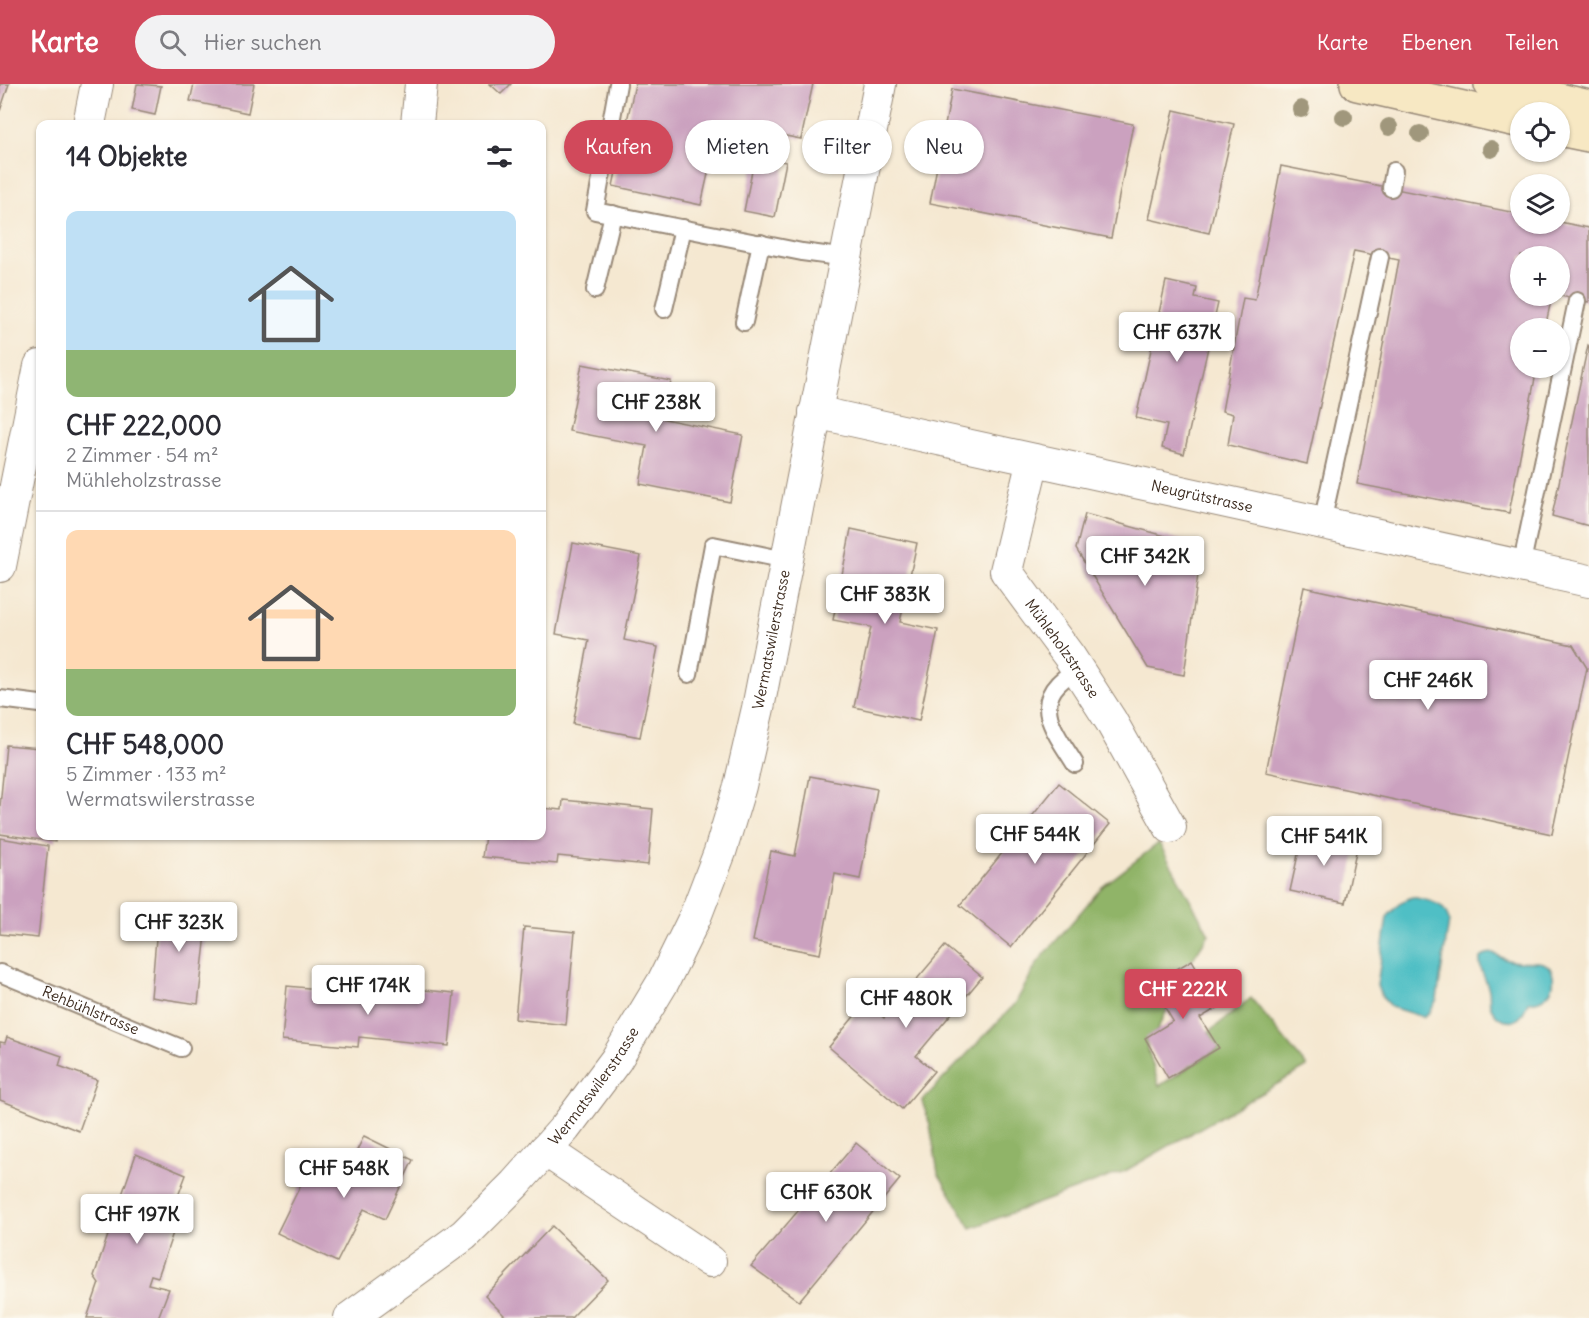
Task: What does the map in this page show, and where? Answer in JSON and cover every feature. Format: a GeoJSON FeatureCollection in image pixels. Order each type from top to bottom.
{"type":"FeatureCollection","features":[{"type":"Feature","properties":{"kind":"main road"},"geometry":{"type":"LineString","coordinates":[[1357,84],[1510,118]]}},
{"type":"Feature","properties":{"kind":"main road"},"geometry":{"type":"LineString","coordinates":[[1491,84],[1589,107]]}},
{"type":"Feature","properties":{"kind":"main road"},"geometry":{"type":"LineString","coordinates":[[1570,131],[1589,135]]}},
{"type":"Feature","properties":{"kind":"street"},"geometry":{"type":"LineString","coordinates":[[89,120],[97,84]]}},
{"type":"Feature","properties":{"kind":"street"},"geometry":{"type":"LineString","coordinates":[[417,120],[421,84]]}},
{"type":"Feature","properties":{"kind":"street","name":"Wermatswilerstrasse"},"geometry":{"type":"LineString","coordinates":[[350,1318],[464,1235],[516,1184],[565,1128],[616,1060],[663,982],[695,917],[720,852],[740,786],[758,708],[880,84]]}},
{"type":"Feature","properties":{"kind":"street"},"geometry":{"type":"LineString","coordinates":[[0,566],[36,386]]}},
{"type":"Feature","properties":{"kind":"street","name":"Neugrütstrasse"},"geometry":{"type":"LineString","coordinates":[[815,412],[1589,581]]}},
{"type":"Feature","properties":{"kind":"street","name":"Mühleholzstrasse"},"geometry":{"type":"LineString","coordinates":[[1033,460],[1006,571],[1077,668],[1111,721],[1170,827]]}},
{"type":"Feature","properties":{"kind":"street","name":"Wermatswilerstrasse"},"geometry":{"type":"LineString","coordinates":[[545,1150],[710,1262]]}},
{"type":"Feature","properties":{"kind":"lane"},"geometry":{"type":"LineString","coordinates":[[618,84],[595,211],[847,258]]}},
{"type":"Feature","properties":{"kind":"lane"},"geometry":{"type":"LineString","coordinates":[[1391,188],[1394,171]]}},
{"type":"Feature","properties":{"kind":"lane"},"geometry":{"type":"LineString","coordinates":[[595,290],[613,214]]}},
{"type":"Feature","properties":{"kind":"lane"},"geometry":{"type":"LineString","coordinates":[[664,309],[683,228]]}},
{"type":"Feature","properties":{"kind":"lane"},"geometry":{"type":"LineString","coordinates":[[744,322],[761,243]]}},
{"type":"Feature","properties":{"kind":"lane"},"geometry":{"type":"LineString","coordinates":[[1322,523],[1380,257]]}},
{"type":"Feature","properties":{"kind":"lane"},"geometry":{"type":"LineString","coordinates":[[1521,567],[1577,301]]}},
{"type":"Feature","properties":{"kind":"lane"},"geometry":{"type":"LineString","coordinates":[[689,674],[713,545],[786,560]]}},
{"type":"Feature","properties":{"kind":"lane"},"geometry":{"type":"LineString","coordinates":[[1076,764],[1048,719],[1047,706],[1056,685],[1077,668]]}},
{"type":"Feature","properties":{"kind":"lane"},"geometry":{"type":"LineString","coordinates":[[0,699],[36,704]]}},
{"type":"Feature","properties":{"kind":"lane","name":"Rehbühlstrasse"},"geometry":{"type":"LineString","coordinates":[[0,974],[181,1048]]}},
{"type":"Feature","properties":{"kind":"green space"},"geometry":{"type":"Polygon","coordinates":[[[1159,843],[1209,934],[1192,960],[1156,1032],[1145,1039],[1159,1086],[1218,1049],[1209,1032],[1251,998],[1307,1067],[1125,1171],[971,1228],[938,1173],[930,1125],[922,1101],[1015,1004],[1038,962],[1102,887],[1159,843]]]}},
{"type":"Feature","properties":{"kind":"water"},"geometry":{"type":"Polygon","coordinates":[[[1412,897],[1440,905],[1449,921],[1437,999],[1430,1012],[1423,1017],[1391,1007],[1382,997],[1377,986],[1387,917],[1401,902],[1412,897]]]}},
{"type":"Feature","properties":{"kind":"water"},"geometry":{"type":"Polygon","coordinates":[[[1493,953],[1512,961],[1544,963],[1553,976],[1549,993],[1540,1000],[1528,1002],[1522,1015],[1515,1020],[1502,1019],[1494,1013],[1490,1004],[1489,990],[1480,959],[1486,954],[1493,953]]]}},
{"type":"Feature","properties":{"kind":"building"},"geometry":{"type":"Polygon","coordinates":[[[0,84],[9,84],[0,111],[0,84]]]}},
{"type":"Feature","properties":{"kind":"building"},"geometry":{"type":"Polygon","coordinates":[[[137,84],[161,86],[155,115],[132,110],[137,84]]]}},
{"type":"Feature","properties":{"kind":"building"},"geometry":{"type":"Polygon","coordinates":[[[194,84],[254,84],[248,113],[190,101],[194,84]]]}},
{"type":"Feature","properties":{"kind":"building"},"geometry":{"type":"Polygon","coordinates":[[[490,84],[511,84],[501,94],[490,84]]]}},
{"type":"Feature","properties":{"kind":"building"},"geometry":{"type":"Polygon","coordinates":[[[635,84],[813,84],[805,120],[802,120],[801,139],[790,137],[790,120],[685,120],[685,174],[708,174],[701,205],[613,186],[616,174],[673,174],[673,120],[627,120],[635,84]]]}},
{"type":"Feature","properties":{"kind":"building"},"geometry":{"type":"Polygon","coordinates":[[[952,89],[1133,124],[1111,238],[930,203],[936,174],[984,174],[984,120],[946,120],[952,89]]]}},
{"type":"Feature","properties":{"kind":"building"},"geometry":{"type":"Polygon","coordinates":[[[1174,110],[1234,124],[1209,233],[1149,219],[1174,110]]]}},
{"type":"Feature","properties":{"kind":"building"},"geometry":{"type":"Polygon","coordinates":[[[1281,166],[1510,212],[1510,234],[1570,234],[1570,224],[1589,228],[1589,302],[1570,298],[1570,246],[1510,246],[1510,306],[1550,306],[1547,318],[1510,318],[1510,378],[1535,378],[1509,513],[1357,484],[1399,260],[1354,251],[1307,464],[1228,445],[1233,414],[1222,411],[1243,298],[1255,300],[1281,166]]]}},
{"type":"Feature","properties":{"kind":"building"},"geometry":{"type":"Polygon","coordinates":[[[751,174],[784,174],[775,217],[744,211],[751,174]]]}},
{"type":"Feature","properties":{"kind":"building"},"geometry":{"type":"Polygon","coordinates":[[[1166,281],[1197,288],[1195,298],[1218,303],[1184,454],[1162,448],[1167,425],[1136,418],[1166,281]]]}},
{"type":"Feature","properties":{"kind":"building"},"geometry":{"type":"Polygon","coordinates":[[[1589,346],[1589,526],[1552,516],[1589,346]]]}},
{"type":"Feature","properties":{"kind":"building"},"geometry":{"type":"Polygon","coordinates":[[[582,364],[671,381],[664,419],[743,435],[730,502],[640,484],[647,446],[569,431],[582,364]]]}},
{"type":"Feature","properties":{"kind":"building"},"geometry":{"type":"Polygon","coordinates":[[[1085,514],[1202,546],[1184,675],[1148,668],[1076,549],[1085,514]]]}},
{"type":"Feature","properties":{"kind":"building"},"geometry":{"type":"Polygon","coordinates":[[[851,529],[917,543],[900,622],[938,630],[919,721],[854,707],[871,627],[833,620],[851,529]]]}},
{"type":"Feature","properties":{"kind":"building"},"geometry":{"type":"Polygon","coordinates":[[[573,543],[641,556],[624,640],[658,647],[640,737],[573,724],[589,640],[556,634],[573,543]]]}},
{"type":"Feature","properties":{"kind":"building"},"geometry":{"type":"Polygon","coordinates":[[[1304,587],[1573,645],[1587,668],[1552,834],[1266,772],[1304,587]]]}},
{"type":"Feature","properties":{"kind":"building"},"geometry":{"type":"Polygon","coordinates":[[[6,745],[36,748],[36,839],[0,834],[0,806],[6,745]]]}},
{"type":"Feature","properties":{"kind":"building"},"geometry":{"type":"Polygon","coordinates":[[[810,776],[877,789],[860,879],[835,874],[820,954],[753,941],[771,851],[795,856],[810,776]]]}},
{"type":"Feature","properties":{"kind":"building"},"geometry":{"type":"Polygon","coordinates":[[[1059,783],[1110,824],[1011,947],[960,905],[1059,783]]]}},
{"type":"Feature","properties":{"kind":"building"},"geometry":{"type":"Polygon","coordinates":[[[563,800],[653,809],[648,865],[558,856],[557,864],[482,857],[484,840],[546,840],[546,808],[562,810],[563,800]]]}},
{"type":"Feature","properties":{"kind":"building"},"geometry":{"type":"Polygon","coordinates":[[[1303,832],[1358,843],[1345,903],[1290,891],[1303,832]]]}},
{"type":"Feature","properties":{"kind":"building"},"geometry":{"type":"Polygon","coordinates":[[[0,838],[48,846],[38,938],[0,934],[0,838]]]}},
{"type":"Feature","properties":{"kind":"building"},"geometry":{"type":"Polygon","coordinates":[[[159,903],[209,908],[198,1004],[151,997],[159,903]]]}},
{"type":"Feature","properties":{"kind":"building"},"geometry":{"type":"Polygon","coordinates":[[[524,927],[575,932],[566,1025],[515,1019],[524,927]]]}},
{"type":"Feature","properties":{"kind":"building"},"geometry":{"type":"Polygon","coordinates":[[[945,946],[982,977],[916,1056],[934,1071],[902,1109],[829,1047],[866,1002],[884,1018],[945,946]]]}},
{"type":"Feature","properties":{"kind":"building"},"geometry":{"type":"Polygon","coordinates":[[[1192,960],[1219,1007],[1200,1018],[1219,1048],[1168,1078],[1145,1038],[1173,1021],[1151,984],[1192,960]]]}},
{"type":"Feature","properties":{"kind":"building"},"geometry":{"type":"Polygon","coordinates":[[[364,984],[454,993],[449,1046],[359,1037],[358,1047],[282,1040],[287,986],[363,993],[364,984]]]}},
{"type":"Feature","properties":{"kind":"building"},"geometry":{"type":"Polygon","coordinates":[[[7,1037],[62,1056],[59,1066],[97,1080],[79,1131],[0,1100],[0,1042],[5,1043],[7,1037]]]}},
{"type":"Feature","properties":{"kind":"building"},"geometry":{"type":"Polygon","coordinates":[[[364,1136],[413,1160],[385,1219],[364,1209],[337,1262],[277,1233],[310,1166],[342,1181],[364,1136]]]}},
{"type":"Feature","properties":{"kind":"building"},"geometry":{"type":"Polygon","coordinates":[[[856,1143],[900,1179],[799,1301],[751,1266],[856,1143]]]}},
{"type":"Feature","properties":{"kind":"building"},"geometry":{"type":"Polygon","coordinates":[[[136,1154],[186,1175],[175,1204],[165,1200],[162,1211],[178,1218],[158,1277],[151,1275],[148,1284],[169,1289],[158,1318],[87,1318],[99,1283],[94,1276],[136,1154]]]}},
{"type":"Feature","properties":{"kind":"building"},"geometry":{"type":"Polygon","coordinates":[[[552,1226],[608,1280],[571,1318],[507,1318],[485,1296],[552,1226]]]}}]}
